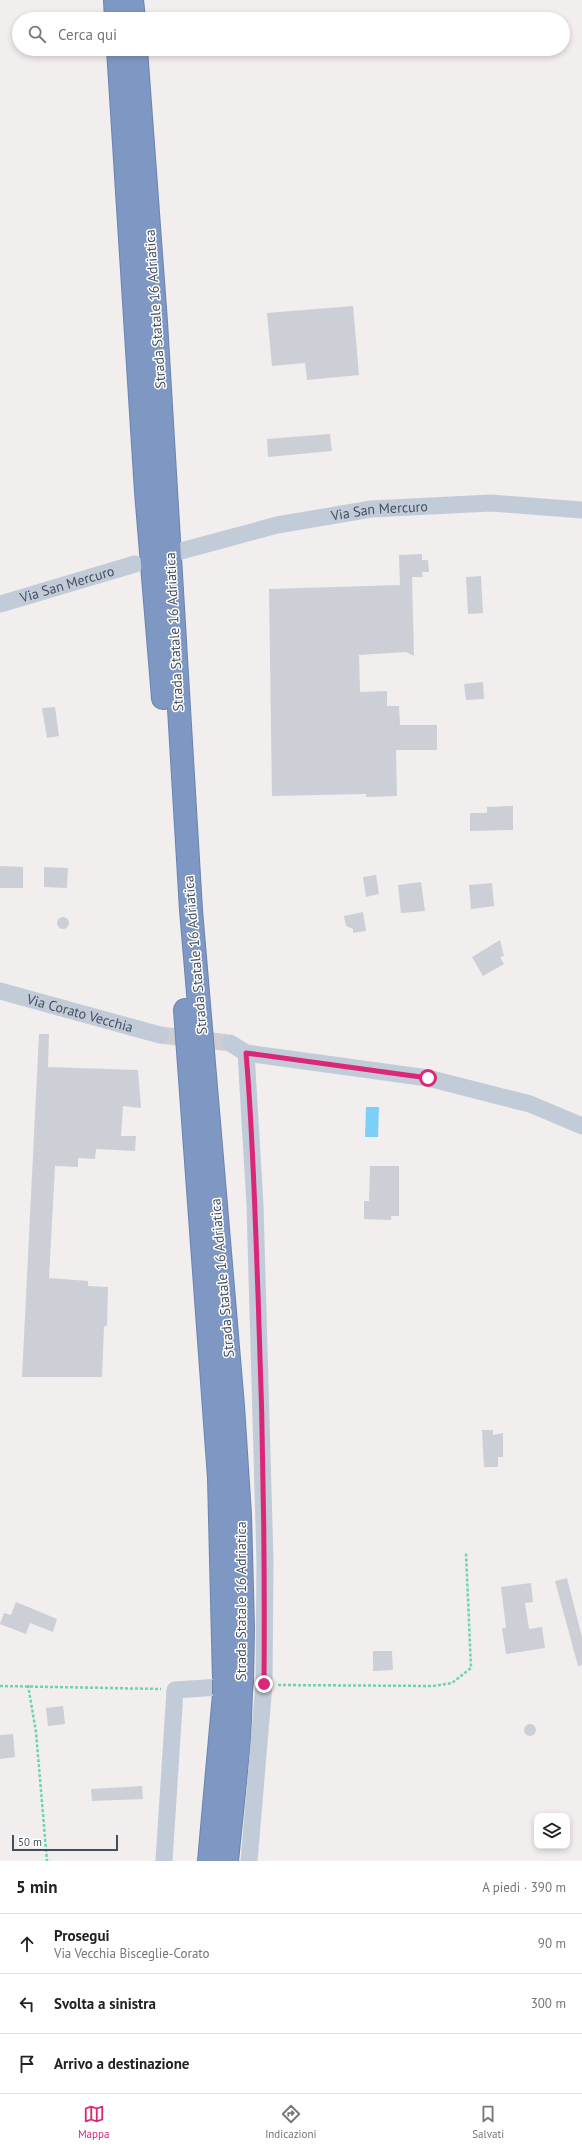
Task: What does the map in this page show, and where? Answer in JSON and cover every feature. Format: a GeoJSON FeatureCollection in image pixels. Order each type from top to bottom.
{"type":"FeatureCollection","features":[{"type":"Feature","properties":{"kind":"highway"},"geometry":{"type":"LineString","coordinates":[[115,0],[116,12]]}},
{"type":"Feature","properties":{"kind":"highway"},"geometry":{"type":"LineString","coordinates":[[132,0],[133,12]]}},
{"type":"Feature","properties":{"kind":"highway","name":"Strada Statale 16 Adriatica"},"geometry":{"type":"LineString","coordinates":[[118,56],[146,492],[171,797],[189,1077],[233,1687],[239,1743],[227,1861]]}},
{"type":"Feature","properties":{"kind":"highway","name":"Strada Statale 16 Adriatica"},"geometry":{"type":"LineString","coordinates":[[136,56],[156,329],[191,910],[234,1406],[240,1515],[243,1628],[233,1687],[210,1861]]}},
{"type":"Feature","properties":{"kind":"street","name":"Via San Mercuro"},"geometry":{"type":"LineString","coordinates":[[181,551],[277,524],[371,509],[491,503],[582,510]]}},
{"type":"Feature","properties":{"kind":"street","name":"Via San Mercuro"},"geometry":{"type":"LineString","coordinates":[[0,604],[134,564]]}},
{"type":"Feature","properties":{"kind":"street","name":"Via Corato Vecchia"},"geometry":{"type":"LineString","coordinates":[[0,991],[160,1035]]}},
{"type":"Feature","properties":{"kind":"street"},"geometry":{"type":"LineString","coordinates":[[230,1043],[246,1053],[428,1078],[530,1104],[582,1126]]}},
{"type":"Feature","properties":{"kind":"street"},"geometry":{"type":"LineString","coordinates":[[246,1053],[255,1197],[265,1561],[264,1684],[249,1861]]}},
{"type":"Feature","properties":{"kind":"street"},"geometry":{"type":"LineString","coordinates":[[164,1861],[175,1690],[264,1684]]}},
{"type":"Feature","properties":{"kind":"path"},"geometry":{"type":"LineString","coordinates":[[264,1684],[433,1686],[452,1683],[471,1668],[466,1553]]}},
{"type":"Feature","properties":{"kind":"path"},"geometry":{"type":"LineString","coordinates":[[0,1686],[28,1685],[175,1690]]}},
{"type":"Feature","properties":{"kind":"path"},"geometry":{"type":"LineString","coordinates":[[28,1685],[36,1732],[47,1861]]}},
{"type":"Feature","properties":{"kind":"water"},"geometry":{"type":"Polygon","coordinates":[[[366,1107],[379,1107],[378,1137],[365,1137],[366,1107]]]}},
{"type":"Feature","properties":{"kind":"building"},"geometry":{"type":"Polygon","coordinates":[[[353,306],[359,375],[307,380],[305,363],[272,366],[267,313],[353,306]]]}},
{"type":"Feature","properties":{"kind":"building"},"geometry":{"type":"Polygon","coordinates":[[[330,434],[332,451],[268,457],[267,439],[330,434]]]}},
{"type":"Feature","properties":{"kind":"building"},"geometry":{"type":"Polygon","coordinates":[[[422,554],[422,560],[428,560],[429,572],[422,572],[423,577],[412,577],[414,656],[406,652],[359,655],[360,692],[387,691],[387,706],[399,706],[400,725],[437,725],[437,750],[396,750],[397,796],[366,797],[366,794],[272,796],[269,589],[400,585],[399,555],[422,554]]]}},
{"type":"Feature","properties":{"kind":"building"},"geometry":{"type":"Polygon","coordinates":[[[481,576],[483,613],[468,614],[466,577],[481,576]]]}},
{"type":"Feature","properties":{"kind":"building"},"geometry":{"type":"Polygon","coordinates":[[[483,682],[484,699],[466,700],[464,684],[483,682]]]}},
{"type":"Feature","properties":{"kind":"building"},"geometry":{"type":"Polygon","coordinates":[[[55,707],[59,736],[47,738],[42,708],[55,707]]]}},
{"type":"Feature","properties":{"kind":"building"},"geometry":{"type":"Polygon","coordinates":[[[513,806],[513,830],[470,831],[470,813],[487,813],[487,807],[513,806]]]}},
{"type":"Feature","properties":{"kind":"building"},"geometry":{"type":"Polygon","coordinates":[[[0,866],[23,867],[23,888],[0,888],[0,866]]]}},
{"type":"Feature","properties":{"kind":"building"},"geometry":{"type":"Polygon","coordinates":[[[44,867],[68,868],[67,888],[44,887],[44,867]]]}},
{"type":"Feature","properties":{"kind":"building"},"geometry":{"type":"Polygon","coordinates":[[[376,875],[379,894],[366,897],[363,877],[376,875]]]}},
{"type":"Feature","properties":{"kind":"building"},"geometry":{"type":"Polygon","coordinates":[[[421,882],[425,911],[401,913],[398,885],[421,882]]]}},
{"type":"Feature","properties":{"kind":"building"},"geometry":{"type":"Polygon","coordinates":[[[492,883],[494,906],[471,909],[469,885],[492,883]]]}},
{"type":"Feature","properties":{"kind":"building"},"geometry":{"type":"Polygon","coordinates":[[[363,912],[366,931],[353,933],[353,929],[346,926],[344,916],[363,912]]]}},
{"type":"Feature","properties":{"kind":"building"},"geometry":{"type":"Polygon","coordinates":[[[61,917],[65,917],[69,923],[65,929],[61,929],[57,925],[57,921],[61,917]]]}},
{"type":"Feature","properties":{"kind":"building"},"geometry":{"type":"Polygon","coordinates":[[[500,940],[504,956],[500,957],[504,964],[483,976],[472,957],[500,940]]]}},
{"type":"Feature","properties":{"kind":"building"},"geometry":{"type":"Polygon","coordinates":[[[39,1034],[49,1034],[48,1067],[138,1070],[141,1108],[123,1106],[121,1136],[136,1136],[135,1151],[96,1149],[95,1159],[78,1158],[78,1167],[55,1166],[49,1278],[88,1281],[88,1286],[108,1287],[107,1326],[104,1326],[102,1377],[22,1377],[39,1034]]]}},
{"type":"Feature","properties":{"kind":"building"},"geometry":{"type":"Polygon","coordinates":[[[370,1166],[399,1166],[399,1216],[391,1216],[391,1220],[364,1219],[364,1201],[369,1201],[370,1166]]]}},
{"type":"Feature","properties":{"kind":"building"},"geometry":{"type":"Polygon","coordinates":[[[482,1430],[493,1430],[493,1435],[503,1433],[503,1457],[498,1457],[498,1467],[484,1467],[482,1430]]]}},
{"type":"Feature","properties":{"kind":"building"},"geometry":{"type":"Polygon","coordinates":[[[567,1578],[582,1637],[582,1665],[578,1666],[555,1581],[567,1578]]]}},
{"type":"Feature","properties":{"kind":"building"},"geometry":{"type":"Polygon","coordinates":[[[531,1583],[533,1602],[525,1603],[529,1629],[542,1627],[545,1648],[506,1654],[502,1628],[506,1628],[501,1587],[531,1583]]]}},
{"type":"Feature","properties":{"kind":"building"},"geometry":{"type":"Polygon","coordinates":[[[16,1602],[57,1619],[53,1632],[30,1623],[26,1634],[0,1624],[4,1613],[11,1615],[16,1602]]]}},
{"type":"Feature","properties":{"kind":"building"},"geometry":{"type":"Polygon","coordinates":[[[373,1651],[392,1651],[393,1670],[373,1671],[373,1651]]]}},
{"type":"Feature","properties":{"kind":"building"},"geometry":{"type":"Polygon","coordinates":[[[63,1706],[65,1724],[48,1726],[46,1708],[63,1706]]]}},
{"type":"Feature","properties":{"kind":"building"},"geometry":{"type":"Polygon","coordinates":[[[530,1724],[534,1726],[536,1730],[534,1734],[530,1736],[526,1734],[524,1730],[526,1726],[530,1724]]]}},
{"type":"Feature","properties":{"kind":"building"},"geometry":{"type":"Polygon","coordinates":[[[13,1734],[15,1757],[0,1759],[0,1735],[13,1734]]]}},
{"type":"Feature","properties":{"kind":"building"},"geometry":{"type":"Polygon","coordinates":[[[142,1786],[143,1799],[92,1801],[91,1789],[142,1786]]]}},
{"type":"Feature","properties":{"kind":"tunnel"},"geometry":{"type":"LineString","coordinates":[[160,1035],[230,1043]]}},
{"type":"Feature","properties":{"kind":"route"},"geometry":{"type":"LineString","coordinates":[[264,1684],[264,1464],[255,1205],[250,1098],[246,1053],[428,1078]]}}]}
